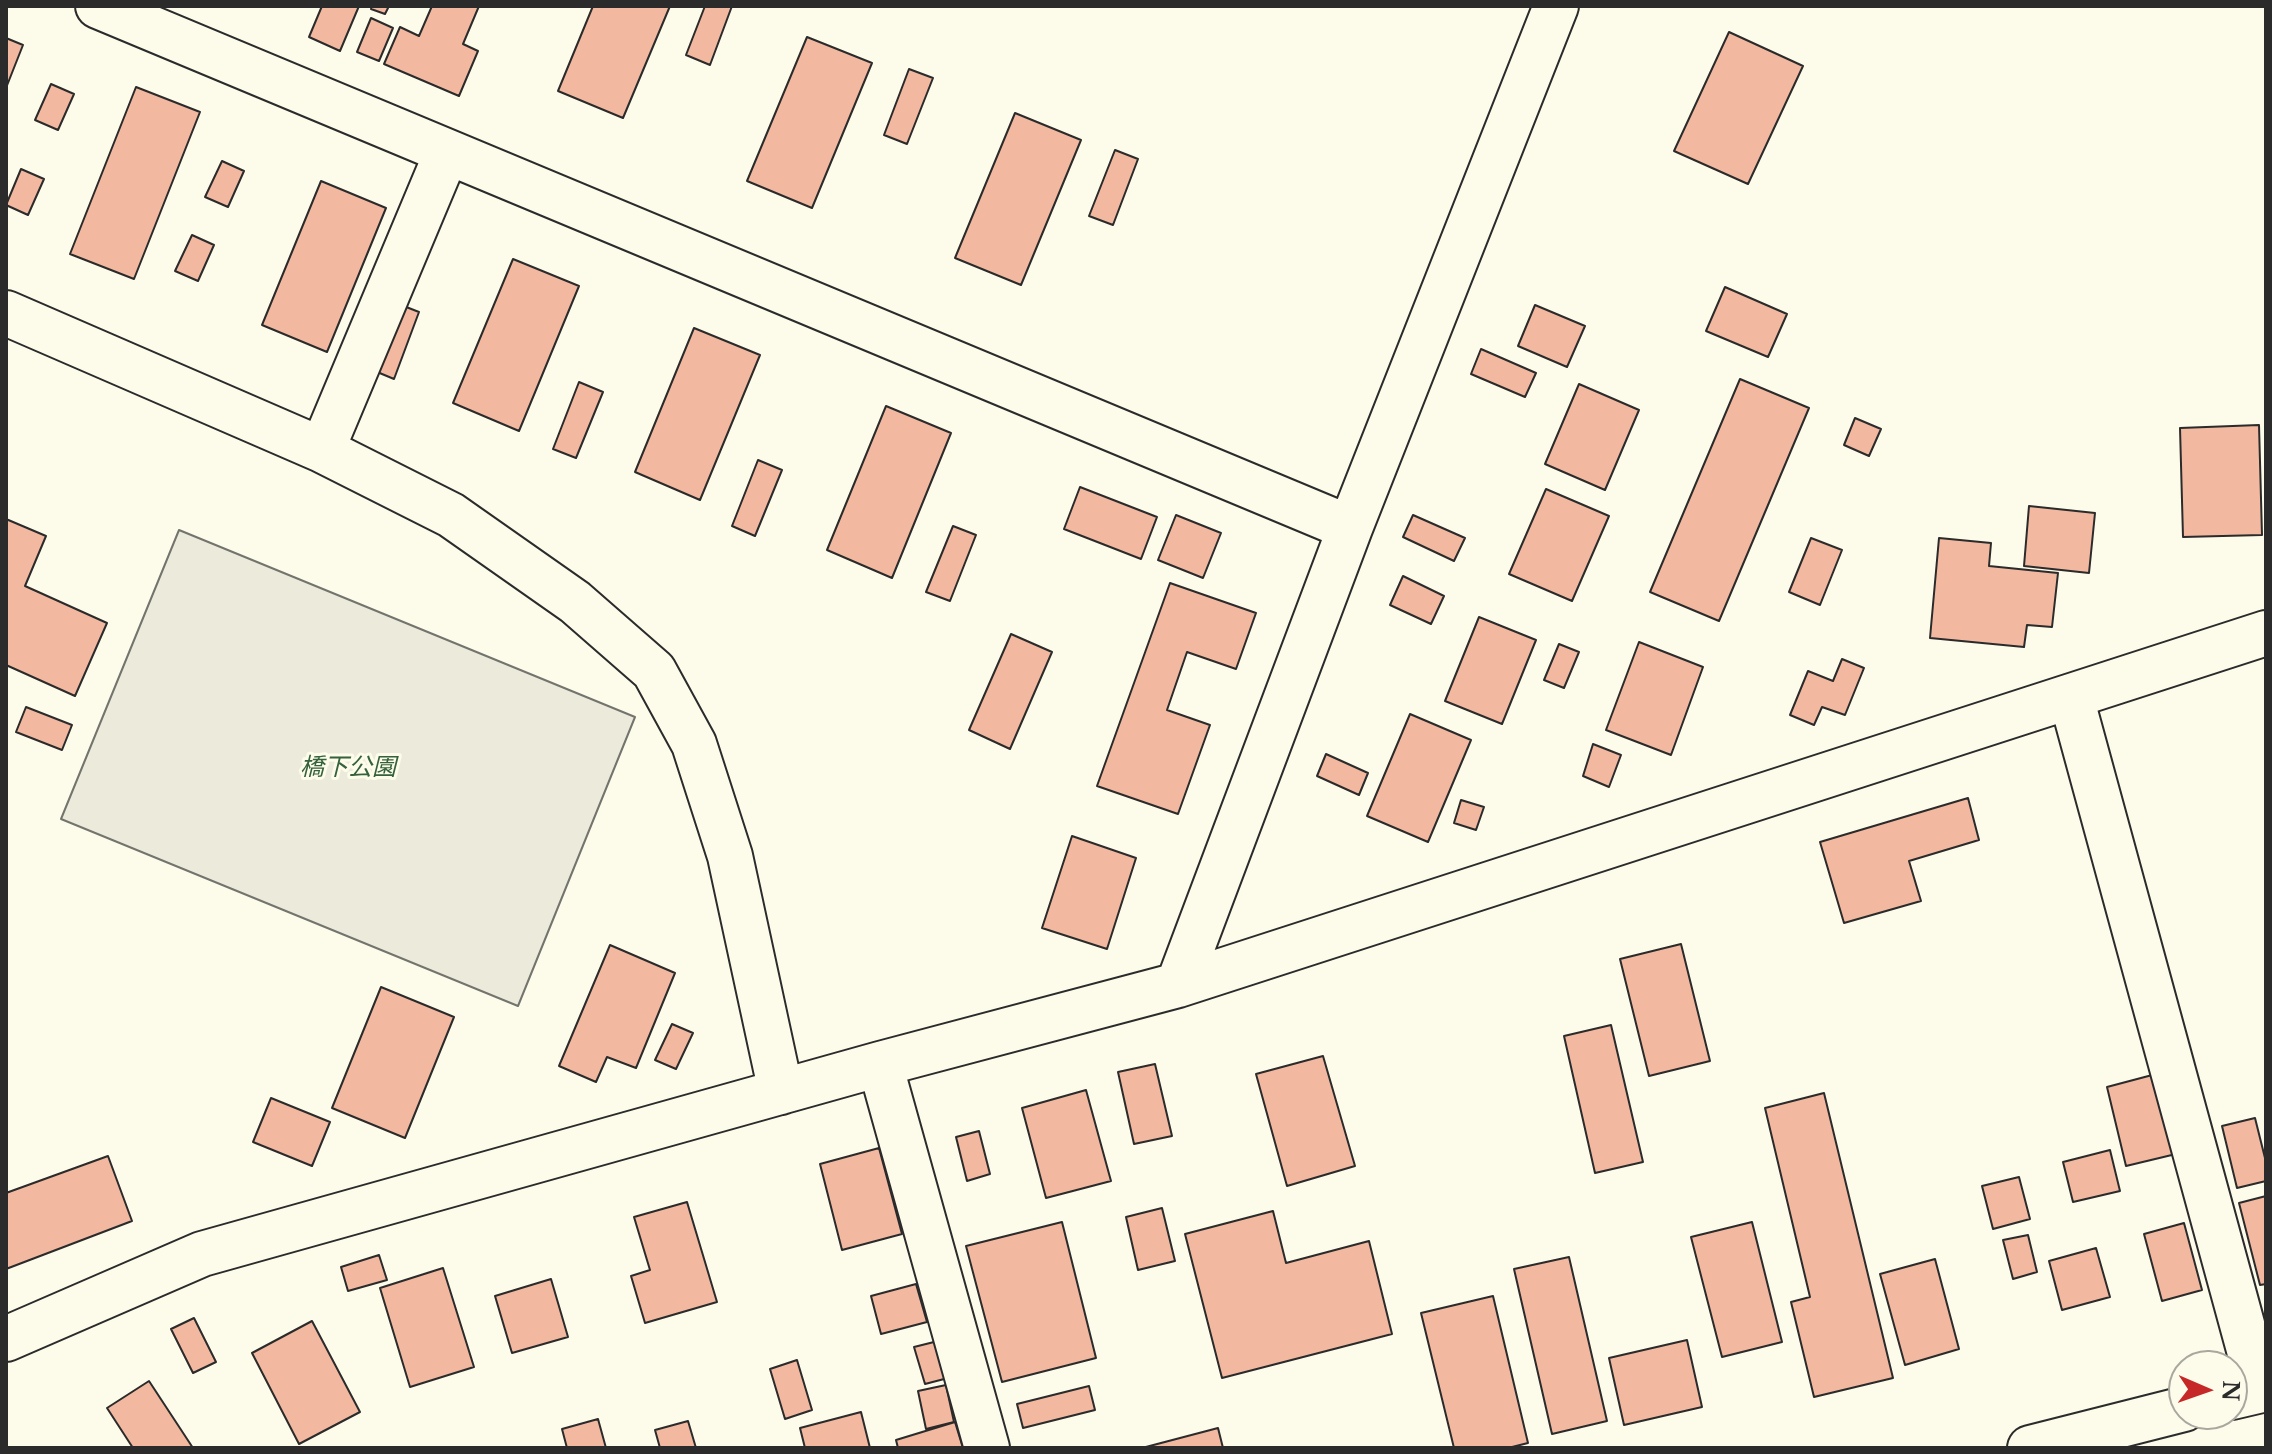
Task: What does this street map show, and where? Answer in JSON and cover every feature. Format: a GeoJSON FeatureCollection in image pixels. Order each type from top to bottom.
{"type":"FeatureCollection","features":[{"type":"Feature","properties":{"kind":"main road"},"geometry":{"type":"LineString","coordinates":[[98,6],[1350,528]]}},
{"type":"Feature","properties":{"kind":"main road"},"geometry":{"type":"LineString","coordinates":[[1178,985],[1350,528],[1556,6]]}},
{"type":"Feature","properties":{"kind":"main road"},"geometry":{"type":"LineString","coordinates":[[322,450],[447,152]]}},
{"type":"Feature","properties":{"kind":"main road"},"geometry":{"type":"LineString","coordinates":[[6,313],[322,450],[451,515],[575,602],[654,671],[694,744],[730,856],[781,1092]]}},
{"type":"Feature","properties":{"kind":"main road"},"geometry":{"type":"LineString","coordinates":[[6,1339],[202,1254],[880,1064],[1178,985],[2266,633]]}},
{"type":"Feature","properties":{"kind":"main road"},"geometry":{"type":"LineString","coordinates":[[2071,697],[2253,1392]]}},
{"type":"Feature","properties":{"kind":"main road"},"geometry":{"type":"LineString","coordinates":[[880,1064],[987,1448]]}},
{"type":"Feature","properties":{"kind":"main road"},"geometry":{"type":"LineString","coordinates":[[2030,1448],[2168,1413]]}},
{"type":"Feature","properties":{"kind":"green space","name":"橋下公園"},"geometry":{"type":"Polygon","coordinates":[[[179,530],[635,717],[518,1006],[61,819],[179,530]]]}},
{"type":"Feature","properties":{"kind":"building"},"geometry":{"type":"Polygon","coordinates":[[[322,6],[359,6],[340,51],[309,37],[322,6]]]}},
{"type":"Feature","properties":{"kind":"building"},"geometry":{"type":"Polygon","coordinates":[[[372,6],[389,6],[385,14],[371,9],[372,6]]]}},
{"type":"Feature","properties":{"kind":"building"},"geometry":{"type":"Polygon","coordinates":[[[432,6],[479,6],[463,44],[478,51],[459,96],[384,64],[400,27],[419,36],[432,6]]]}},
{"type":"Feature","properties":{"kind":"building"},"geometry":{"type":"Polygon","coordinates":[[[593,6],[670,6],[623,118],[558,91],[593,6]]]}},
{"type":"Feature","properties":{"kind":"building"},"geometry":{"type":"Polygon","coordinates":[[[705,6],[732,6],[710,65],[686,55],[705,6]]]}},
{"type":"Feature","properties":{"kind":"building"},"geometry":{"type":"Polygon","coordinates":[[[371,18],[393,28],[379,61],[357,52],[371,18]]]}},
{"type":"Feature","properties":{"kind":"building"},"geometry":{"type":"Polygon","coordinates":[[[1729,32],[1803,66],[1748,184],[1674,151],[1729,32]]]}},
{"type":"Feature","properties":{"kind":"building"},"geometry":{"type":"Polygon","coordinates":[[[807,37],[872,63],[812,208],[747,181],[807,37]]]}},
{"type":"Feature","properties":{"kind":"building"},"geometry":{"type":"Polygon","coordinates":[[[6,38],[23,45],[6,88],[6,38]]]}},
{"type":"Feature","properties":{"kind":"building"},"geometry":{"type":"Polygon","coordinates":[[[909,69],[933,78],[907,144],[884,135],[909,69]]]}},
{"type":"Feature","properties":{"kind":"building"},"geometry":{"type":"Polygon","coordinates":[[[51,84],[74,94],[58,130],[35,120],[51,84]]]}},
{"type":"Feature","properties":{"kind":"building"},"geometry":{"type":"Polygon","coordinates":[[[136,87],[200,112],[134,279],[70,254],[136,87]]]}},
{"type":"Feature","properties":{"kind":"building"},"geometry":{"type":"Polygon","coordinates":[[[1015,113],[1081,140],[1021,285],[955,258],[1015,113]]]}},
{"type":"Feature","properties":{"kind":"building"},"geometry":{"type":"Polygon","coordinates":[[[1115,150],[1138,159],[1113,225],[1089,216],[1115,150]]]}},
{"type":"Feature","properties":{"kind":"building"},"geometry":{"type":"Polygon","coordinates":[[[222,161],[244,171],[228,207],[205,197],[222,161]]]}},
{"type":"Feature","properties":{"kind":"building"},"geometry":{"type":"Polygon","coordinates":[[[21,169],[44,179],[28,215],[6,205],[21,169]]]}},
{"type":"Feature","properties":{"kind":"building"},"geometry":{"type":"Polygon","coordinates":[[[321,181],[386,208],[327,352],[262,325],[321,181]]]}},
{"type":"Feature","properties":{"kind":"building"},"geometry":{"type":"Polygon","coordinates":[[[192,235],[214,245],[198,281],[175,271],[192,235]]]}},
{"type":"Feature","properties":{"kind":"building"},"geometry":{"type":"Polygon","coordinates":[[[513,259],[579,286],[519,431],[453,403],[513,259]]]}},
{"type":"Feature","properties":{"kind":"building"},"geometry":{"type":"Polygon","coordinates":[[[1725,287],[1787,314],[1768,357],[1706,331],[1725,287]]]}},
{"type":"Feature","properties":{"kind":"building"},"geometry":{"type":"Polygon","coordinates":[[[396,303],[419,312],[394,379],[370,369],[396,303]]]}},
{"type":"Feature","properties":{"kind":"building"},"geometry":{"type":"Polygon","coordinates":[[[1535,305],[1585,326],[1567,367],[1518,346],[1535,305]]]}},
{"type":"Feature","properties":{"kind":"building"},"geometry":{"type":"Polygon","coordinates":[[[694,328],[760,355],[700,500],[635,472],[694,328]]]}},
{"type":"Feature","properties":{"kind":"building"},"geometry":{"type":"Polygon","coordinates":[[[1481,349],[1536,373],[1525,397],[1471,374],[1481,349]]]}},
{"type":"Feature","properties":{"kind":"building"},"geometry":{"type":"Polygon","coordinates":[[[1740,379],[1809,408],[1719,621],[1650,592],[1740,379]]]}},
{"type":"Feature","properties":{"kind":"building"},"geometry":{"type":"Polygon","coordinates":[[[579,382],[603,392],[576,458],[553,449],[579,382]]]}},
{"type":"Feature","properties":{"kind":"building"},"geometry":{"type":"Polygon","coordinates":[[[1579,384],[1639,410],[1605,490],[1545,464],[1579,384]]]}},
{"type":"Feature","properties":{"kind":"building"},"geometry":{"type":"Polygon","coordinates":[[[886,406],[951,433],[892,578],[827,550],[886,406]]]}},
{"type":"Feature","properties":{"kind":"building"},"geometry":{"type":"Polygon","coordinates":[[[1855,418],[1881,429],[1869,456],[1844,445],[1855,418]]]}},
{"type":"Feature","properties":{"kind":"building"},"geometry":{"type":"Polygon","coordinates":[[[2259,425],[2262,535],[2183,537],[2180,428],[2259,425]]]}},
{"type":"Feature","properties":{"kind":"building"},"geometry":{"type":"Polygon","coordinates":[[[758,460],[782,470],[755,536],[732,526],[758,460]]]}},
{"type":"Feature","properties":{"kind":"building"},"geometry":{"type":"Polygon","coordinates":[[[1080,487],[1157,517],[1141,559],[1064,529],[1080,487]]]}},
{"type":"Feature","properties":{"kind":"building"},"geometry":{"type":"Polygon","coordinates":[[[1546,489],[1609,516],[1572,601],[1509,574],[1546,489]]]}},
{"type":"Feature","properties":{"kind":"building"},"geometry":{"type":"Polygon","coordinates":[[[2029,506],[2095,513],[2089,573],[2024,566],[2029,506]]]}},
{"type":"Feature","properties":{"kind":"building"},"geometry":{"type":"Polygon","coordinates":[[[1176,515],[1221,533],[1203,578],[1158,560],[1176,515]]]}},
{"type":"Feature","properties":{"kind":"building"},"geometry":{"type":"Polygon","coordinates":[[[1413,515],[1465,538],[1454,561],[1403,537],[1413,515]]]}},
{"type":"Feature","properties":{"kind":"building"},"geometry":{"type":"Polygon","coordinates":[[[6,519],[46,536],[25,586],[107,623],[75,696],[6,665],[6,519]]]}},
{"type":"Feature","properties":{"kind":"building"},"geometry":{"type":"Polygon","coordinates":[[[953,526],[976,535],[950,601],[926,592],[953,526]]]}},
{"type":"Feature","properties":{"kind":"building"},"geometry":{"type":"Polygon","coordinates":[[[1811,538],[1842,550],[1820,605],[1789,592],[1811,538]]]}},
{"type":"Feature","properties":{"kind":"building"},"geometry":{"type":"Polygon","coordinates":[[[1939,538],[1991,543],[1989,566],[2058,573],[2052,627],[2027,625],[2024,647],[1930,638],[1939,538]]]}},
{"type":"Feature","properties":{"kind":"building"},"geometry":{"type":"Polygon","coordinates":[[[1403,576],[1444,596],[1431,624],[1390,605],[1403,576]]]}},
{"type":"Feature","properties":{"kind":"building"},"geometry":{"type":"Polygon","coordinates":[[[1170,583],[1256,613],[1236,669],[1187,652],[1167,710],[1210,725],[1178,814],[1097,786],[1170,583]]]}},
{"type":"Feature","properties":{"kind":"building"},"geometry":{"type":"Polygon","coordinates":[[[1479,617],[1536,640],[1502,724],[1445,701],[1479,617]]]}},
{"type":"Feature","properties":{"kind":"building"},"geometry":{"type":"Polygon","coordinates":[[[1011,634],[1052,652],[1010,749],[969,730],[1011,634]]]}},
{"type":"Feature","properties":{"kind":"building"},"geometry":{"type":"Polygon","coordinates":[[[1639,642],[1703,667],[1671,755],[1606,730],[1639,642]]]}},
{"type":"Feature","properties":{"kind":"building"},"geometry":{"type":"Polygon","coordinates":[[[1559,644],[1579,652],[1564,688],[1544,680],[1559,644]]]}},
{"type":"Feature","properties":{"kind":"building"},"geometry":{"type":"Polygon","coordinates":[[[1842,659],[1864,668],[1845,715],[1822,707],[1814,725],[1790,715],[1808,671],[1833,681],[1842,659]]]}},
{"type":"Feature","properties":{"kind":"building"},"geometry":{"type":"Polygon","coordinates":[[[26,707],[72,725],[62,750],[16,732],[26,707]]]}},
{"type":"Feature","properties":{"kind":"building"},"geometry":{"type":"Polygon","coordinates":[[[1410,714],[1471,740],[1428,842],[1367,816],[1410,714]]]}},
{"type":"Feature","properties":{"kind":"building"},"geometry":{"type":"Polygon","coordinates":[[[1593,744],[1621,755],[1609,787],[1583,776],[1593,744]]]}},
{"type":"Feature","properties":{"kind":"building"},"geometry":{"type":"Polygon","coordinates":[[[1326,754],[1368,773],[1359,795],[1317,776],[1326,754]]]}},
{"type":"Feature","properties":{"kind":"building"},"geometry":{"type":"Polygon","coordinates":[[[1968,798],[1979,840],[1909,861],[1921,901],[1844,923],[1820,842],[1968,798]]]}},
{"type":"Feature","properties":{"kind":"building"},"geometry":{"type":"Polygon","coordinates":[[[1461,800],[1484,807],[1476,830],[1454,823],[1461,800]]]}},
{"type":"Feature","properties":{"kind":"building"},"geometry":{"type":"Polygon","coordinates":[[[1072,836],[1136,858],[1107,949],[1042,928],[1072,836]]]}},
{"type":"Feature","properties":{"kind":"building"},"geometry":{"type":"Polygon","coordinates":[[[1681,944],[1710,1061],[1649,1076],[1620,959],[1681,944]]]}},
{"type":"Feature","properties":{"kind":"building"},"geometry":{"type":"Polygon","coordinates":[[[610,945],[675,973],[636,1068],[607,1057],[596,1082],[559,1066],[610,945]]]}},
{"type":"Feature","properties":{"kind":"building"},"geometry":{"type":"Polygon","coordinates":[[[381,987],[454,1017],[405,1138],[332,1108],[381,987]]]}},
{"type":"Feature","properties":{"kind":"building"},"geometry":{"type":"Polygon","coordinates":[[[672,1024],[693,1033],[676,1069],[655,1060],[672,1024]]]}},
{"type":"Feature","properties":{"kind":"building"},"geometry":{"type":"Polygon","coordinates":[[[1611,1025],[1643,1162],[1595,1173],[1564,1036],[1611,1025]]]}},
{"type":"Feature","properties":{"kind":"building"},"geometry":{"type":"Polygon","coordinates":[[[1323,1056],[1355,1166],[1287,1186],[1256,1074],[1323,1056]]]}},
{"type":"Feature","properties":{"kind":"building"},"geometry":{"type":"Polygon","coordinates":[[[1155,1064],[1172,1136],[1134,1144],[1118,1072],[1155,1064]]]}},
{"type":"Feature","properties":{"kind":"building"},"geometry":{"type":"Polygon","coordinates":[[[2156,1074],[2176,1154],[2126,1166],[2107,1087],[2156,1074]]]}},
{"type":"Feature","properties":{"kind":"building"},"geometry":{"type":"Polygon","coordinates":[[[1086,1090],[1111,1181],[1046,1198],[1022,1108],[1086,1090]]]}},
{"type":"Feature","properties":{"kind":"building"},"geometry":{"type":"Polygon","coordinates":[[[1824,1093],[1893,1378],[1814,1397],[1791,1302],[1810,1297],[1765,1108],[1824,1093]]]}},
{"type":"Feature","properties":{"kind":"building"},"geometry":{"type":"Polygon","coordinates":[[[271,1098],[330,1122],[312,1166],[253,1142],[271,1098]]]}},
{"type":"Feature","properties":{"kind":"building"},"geometry":{"type":"Polygon","coordinates":[[[2255,1118],[2266,1162],[2266,1181],[2237,1188],[2222,1126],[2255,1118]]]}},
{"type":"Feature","properties":{"kind":"building"},"geometry":{"type":"Polygon","coordinates":[[[979,1131],[990,1174],[967,1181],[956,1137],[979,1131]]]}},
{"type":"Feature","properties":{"kind":"building"},"geometry":{"type":"Polygon","coordinates":[[[879,1148],[902,1234],[842,1250],[820,1164],[879,1148]]]}},
{"type":"Feature","properties":{"kind":"building"},"geometry":{"type":"Polygon","coordinates":[[[2110,1150],[2120,1191],[2073,1202],[2063,1162],[2110,1150]]]}},
{"type":"Feature","properties":{"kind":"building"},"geometry":{"type":"Polygon","coordinates":[[[108,1156],[132,1221],[6,1269],[6,1193],[108,1156]]]}},
{"type":"Feature","properties":{"kind":"building"},"geometry":{"type":"Polygon","coordinates":[[[2019,1177],[2030,1219],[1993,1229],[1982,1186],[2019,1177]]]}},
{"type":"Feature","properties":{"kind":"building"},"geometry":{"type":"Polygon","coordinates":[[[2266,1196],[2266,1284],[2260,1285],[2239,1203],[2266,1196]]]}},
{"type":"Feature","properties":{"kind":"building"},"geometry":{"type":"Polygon","coordinates":[[[687,1202],[717,1302],[645,1323],[631,1276],[650,1270],[634,1217],[687,1202]]]}},
{"type":"Feature","properties":{"kind":"building"},"geometry":{"type":"Polygon","coordinates":[[[1162,1208],[1175,1261],[1138,1270],[1126,1217],[1162,1208]]]}},
{"type":"Feature","properties":{"kind":"building"},"geometry":{"type":"Polygon","coordinates":[[[1273,1211],[1286,1263],[1369,1241],[1392,1334],[1222,1378],[1185,1234],[1273,1211]]]}},
{"type":"Feature","properties":{"kind":"building"},"geometry":{"type":"Polygon","coordinates":[[[1062,1222],[1096,1358],[1002,1382],[966,1246],[1062,1222]]]}},
{"type":"Feature","properties":{"kind":"building"},"geometry":{"type":"Polygon","coordinates":[[[1752,1222],[1782,1342],[1722,1357],[1691,1237],[1752,1222]]]}},
{"type":"Feature","properties":{"kind":"building"},"geometry":{"type":"Polygon","coordinates":[[[2184,1223],[2202,1290],[2162,1301],[2144,1234],[2184,1223]]]}},
{"type":"Feature","properties":{"kind":"building"},"geometry":{"type":"Polygon","coordinates":[[[2028,1235],[2037,1272],[2013,1279],[2003,1240],[2028,1235]]]}},
{"type":"Feature","properties":{"kind":"building"},"geometry":{"type":"Polygon","coordinates":[[[2096,1248],[2110,1297],[2062,1310],[2049,1261],[2096,1248]]]}},
{"type":"Feature","properties":{"kind":"building"},"geometry":{"type":"Polygon","coordinates":[[[379,1255],[387,1280],[348,1291],[341,1267],[379,1255]]]}},
{"type":"Feature","properties":{"kind":"building"},"geometry":{"type":"Polygon","coordinates":[[[1569,1257],[1607,1421],[1552,1434],[1514,1269],[1569,1257]]]}},
{"type":"Feature","properties":{"kind":"building"},"geometry":{"type":"Polygon","coordinates":[[[1935,1259],[1959,1349],[1905,1365],[1880,1274],[1935,1259]]]}},
{"type":"Feature","properties":{"kind":"building"},"geometry":{"type":"Polygon","coordinates":[[[443,1268],[474,1367],[410,1387],[380,1288],[443,1268]]]}},
{"type":"Feature","properties":{"kind":"building"},"geometry":{"type":"Polygon","coordinates":[[[551,1279],[568,1337],[512,1353],[495,1296],[551,1279]]]}},
{"type":"Feature","properties":{"kind":"building"},"geometry":{"type":"Polygon","coordinates":[[[916,1284],[927,1322],[881,1334],[871,1296],[916,1284]]]}},
{"type":"Feature","properties":{"kind":"building"},"geometry":{"type":"Polygon","coordinates":[[[1493,1296],[1528,1443],[1508,1448],[1454,1448],[1421,1313],[1493,1296]]]}},
{"type":"Feature","properties":{"kind":"building"},"geometry":{"type":"Polygon","coordinates":[[[194,1318],[216,1362],[193,1373],[171,1329],[194,1318]]]}},
{"type":"Feature","properties":{"kind":"building"},"geometry":{"type":"Polygon","coordinates":[[[312,1321],[360,1412],[299,1444],[252,1353],[312,1321]]]}},
{"type":"Feature","properties":{"kind":"building"},"geometry":{"type":"Polygon","coordinates":[[[1687,1340],[1702,1407],[1624,1425],[1609,1358],[1687,1340]]]}},
{"type":"Feature","properties":{"kind":"building"},"geometry":{"type":"Polygon","coordinates":[[[938,1341],[948,1378],[925,1384],[914,1347],[938,1341]]]}},
{"type":"Feature","properties":{"kind":"building"},"geometry":{"type":"Polygon","coordinates":[[[797,1360],[812,1410],[785,1419],[770,1369],[797,1360]]]}},
{"type":"Feature","properties":{"kind":"building"},"geometry":{"type":"Polygon","coordinates":[[[149,1381],[193,1448],[133,1448],[107,1408],[149,1381]]]}},
{"type":"Feature","properties":{"kind":"building"},"geometry":{"type":"Polygon","coordinates":[[[946,1385],[954,1422],[926,1429],[918,1391],[946,1385]]]}},
{"type":"Feature","properties":{"kind":"building"},"geometry":{"type":"Polygon","coordinates":[[[1089,1386],[1095,1410],[1023,1428],[1017,1404],[1089,1386]]]}},
{"type":"Feature","properties":{"kind":"building"},"geometry":{"type":"Polygon","coordinates":[[[861,1412],[870,1448],[805,1448],[800,1428],[861,1412]]]}},
{"type":"Feature","properties":{"kind":"building"},"geometry":{"type":"Polygon","coordinates":[[[598,1419],[606,1448],[567,1448],[562,1429],[598,1419]]]}},
{"type":"Feature","properties":{"kind":"building"},"geometry":{"type":"Polygon","coordinates":[[[688,1421],[696,1448],[660,1448],[655,1430],[688,1421]]]}},
{"type":"Feature","properties":{"kind":"building"},"geometry":{"type":"Polygon","coordinates":[[[955,1422],[963,1448],[898,1448],[896,1440],[955,1422]]]}},
{"type":"Feature","properties":{"kind":"building"},"geometry":{"type":"Polygon","coordinates":[[[1218,1428],[1223,1448],[1142,1448],[1218,1428]]]}}]}
